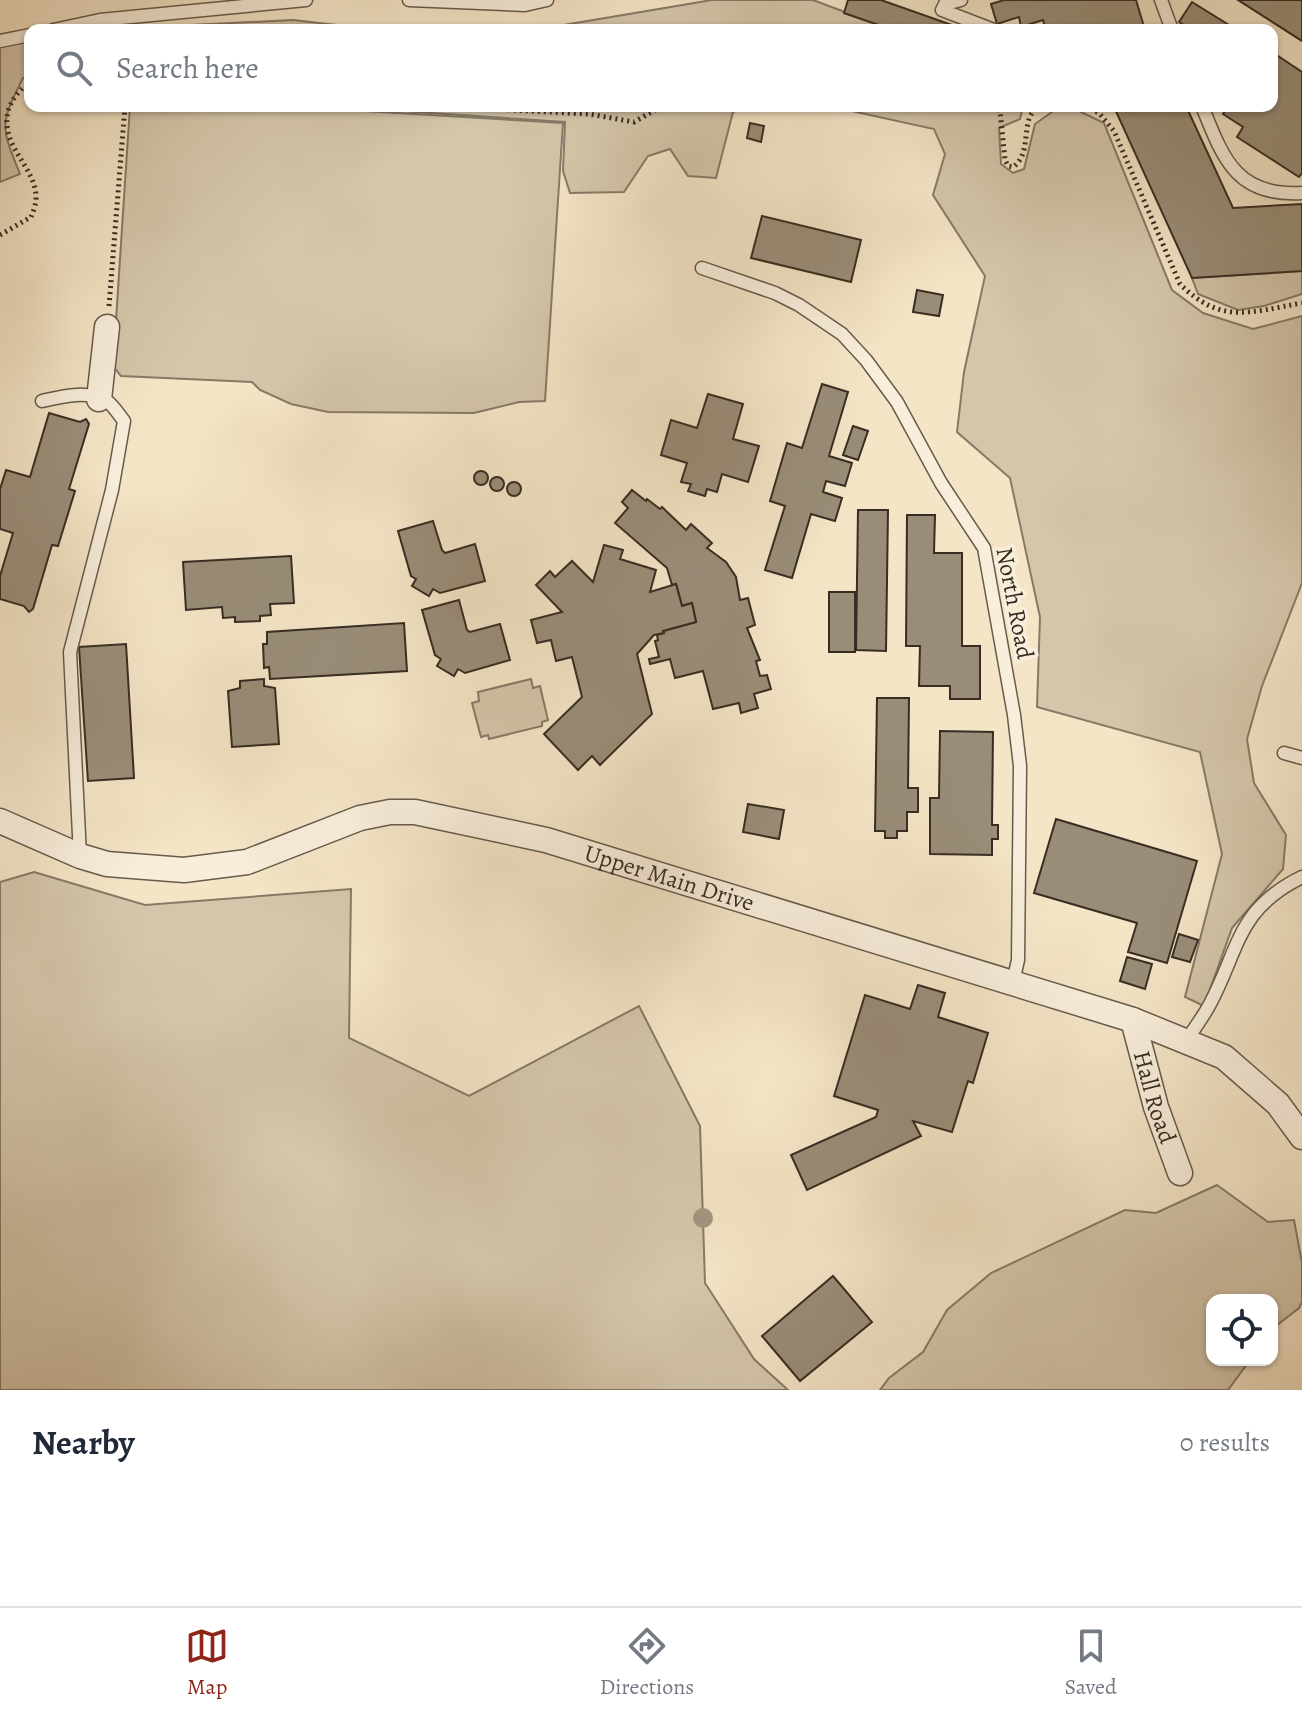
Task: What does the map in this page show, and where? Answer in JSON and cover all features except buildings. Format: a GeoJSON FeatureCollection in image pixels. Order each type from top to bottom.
{"type":"FeatureCollection","features":[{"type":"Feature","properties":{"kind":"street"},"geometry":{"type":"LineString","coordinates":[[99,399],[107,327]]}},
{"type":"Feature","properties":{"kind":"street","name":"Upper Main Drive"},"geometry":{"type":"LineString","coordinates":[[0,821],[80,856],[107,864],[184,870],[247,862],[360,818],[390,812],[415,812],[546,840],[1133,1020],[1224,1057],[1278,1104],[1302,1137]]}},
{"type":"Feature","properties":{"kind":"street","name":"Hall Road"},"geometry":{"type":"LineString","coordinates":[[1133,1020],[1156,1107],[1180,1173]]}},
{"type":"Feature","properties":{"kind":"lane"},"geometry":{"type":"LineString","coordinates":[[81,24],[306,0]]}},
{"type":"Feature","properties":{"kind":"lane"},"geometry":{"type":"LineString","coordinates":[[409,0],[525,5],[547,0]]}},
{"type":"Feature","properties":{"kind":"lane"},"geometry":{"type":"LineString","coordinates":[[961,0],[945,4],[942,10],[978,24]]}},
{"type":"Feature","properties":{"kind":"lane"},"geometry":{"type":"LineString","coordinates":[[1161,0],[1170,24]]}},
{"type":"Feature","properties":{"kind":"lane"},"geometry":{"type":"LineString","coordinates":[[0,41],[24,36]]}},
{"type":"Feature","properties":{"kind":"lane"},"geometry":{"type":"LineString","coordinates":[[1204,112],[1220,152],[1231,168],[1250,183],[1268,190],[1302,193]]}},
{"type":"Feature","properties":{"kind":"lane","name":"North Road"},"geometry":{"type":"LineString","coordinates":[[702,268],[775,293],[842,334],[897,402],[941,483],[984,548],[1020,766],[1018,960],[1013,982]]}},
{"type":"Feature","properties":{"kind":"lane"},"geometry":{"type":"LineString","coordinates":[[42,401],[74,393],[99,399],[109,402],[124,421],[112,490],[70,652],[80,856]]}},
{"type":"Feature","properties":{"kind":"lane"},"geometry":{"type":"LineString","coordinates":[[1284,753],[1302,758]]}},
{"type":"Feature","properties":{"kind":"lane"},"geometry":{"type":"LineString","coordinates":[[1186,1041],[1210,1005],[1252,913],[1264,900],[1302,877]]}},
{"type":"Feature","properties":{"kind":"path"},"geometry":{"type":"LineString","coordinates":[[0,235],[31,217],[36,199],[33,184],[12,146],[5,125],[10,104],[24,89]]}},
{"type":"Feature","properties":{"kind":"path"},"geometry":{"type":"LineString","coordinates":[[107,327],[125,112]]}},
{"type":"Feature","properties":{"kind":"path"},"geometry":{"type":"LineString","coordinates":[[551,112],[589,114],[634,122],[652,112]]}},
{"type":"Feature","properties":{"kind":"path"},"geometry":{"type":"LineString","coordinates":[[1000,112],[1005,160],[1008,166],[1013,167],[1019,164],[1023,153],[1032,112]]}},
{"type":"Feature","properties":{"kind":"path"},"geometry":{"type":"LineString","coordinates":[[1097,112],[1114,131],[1180,284],[1193,297],[1223,313],[1259,311],[1302,303]]}},
{"type":"Feature","properties":{"kind":"shaded area"},"geometry":{"type":"Polygon","coordinates":[[[712,0],[813,0],[877,24],[570,24],[712,0]]]}},
{"type":"Feature","properties":{"kind":"shaded area"},"geometry":{"type":"Polygon","coordinates":[[[293,20],[328,24],[212,24],[293,20]]]}},
{"type":"Feature","properties":{"kind":"shaded area"},"geometry":{"type":"Polygon","coordinates":[[[24,41],[24,78],[10,106],[5,125],[20,174],[0,182],[0,47],[24,41]]]}},
{"type":"Feature","properties":{"kind":"shaded area"},"geometry":{"type":"Polygon","coordinates":[[[130,112],[381,112],[563,123],[545,401],[519,402],[474,413],[328,412],[291,404],[260,390],[252,382],[121,376],[113,366],[130,112]]]}},
{"type":"Feature","properties":{"kind":"shaded area"},"geometry":{"type":"Polygon","coordinates":[[[415,112],[733,112],[716,178],[688,176],[670,149],[648,156],[624,192],[570,193],[563,171],[565,122],[415,112]]]}},
{"type":"Feature","properties":{"kind":"shaded area"},"geometry":{"type":"Polygon","coordinates":[[[856,112],[1022,112],[1020,119],[999,128],[1001,164],[1013,173],[1024,169],[1035,124],[1052,112],[1081,112],[1104,123],[1172,290],[1203,313],[1253,329],[1302,316],[1302,583],[1262,686],[1247,739],[1254,783],[1286,835],[1283,869],[1232,928],[1204,1006],[1185,997],[1222,854],[1200,752],[1037,707],[1040,617],[1010,478],[957,432],[964,372],[985,276],[933,195],[945,154],[934,129],[856,112]]]}},
{"type":"Feature","properties":{"kind":"shaded area"},"geometry":{"type":"Polygon","coordinates":[[[1302,271],[1302,294],[1264,306],[1238,310],[1198,294],[1192,278],[1302,271]]]}},
{"type":"Feature","properties":{"kind":"shaded area"},"geometry":{"type":"Polygon","coordinates":[[[531,679],[533,688],[540,686],[548,720],[542,722],[542,726],[489,739],[488,735],[481,737],[472,703],[479,701],[478,692],[531,679]]]}},
{"type":"Feature","properties":{"kind":"shaded area"},"geometry":{"type":"Polygon","coordinates":[[[34,872],[145,905],[351,889],[349,1038],[469,1096],[639,1006],[700,1126],[705,1283],[754,1359],[788,1390],[0,1390],[0,882],[34,872]]]}},
{"type":"Feature","properties":{"kind":"shaded area"},"geometry":{"type":"Polygon","coordinates":[[[1217,1185],[1268,1222],[1294,1220],[1302,1263],[1302,1302],[1299,1308],[1278,1324],[1278,1294],[1206,1294],[1206,1366],[1246,1366],[1228,1390],[880,1390],[889,1378],[923,1352],[947,1310],[991,1273],[1125,1210],[1156,1213],[1217,1185]]]}}]}
